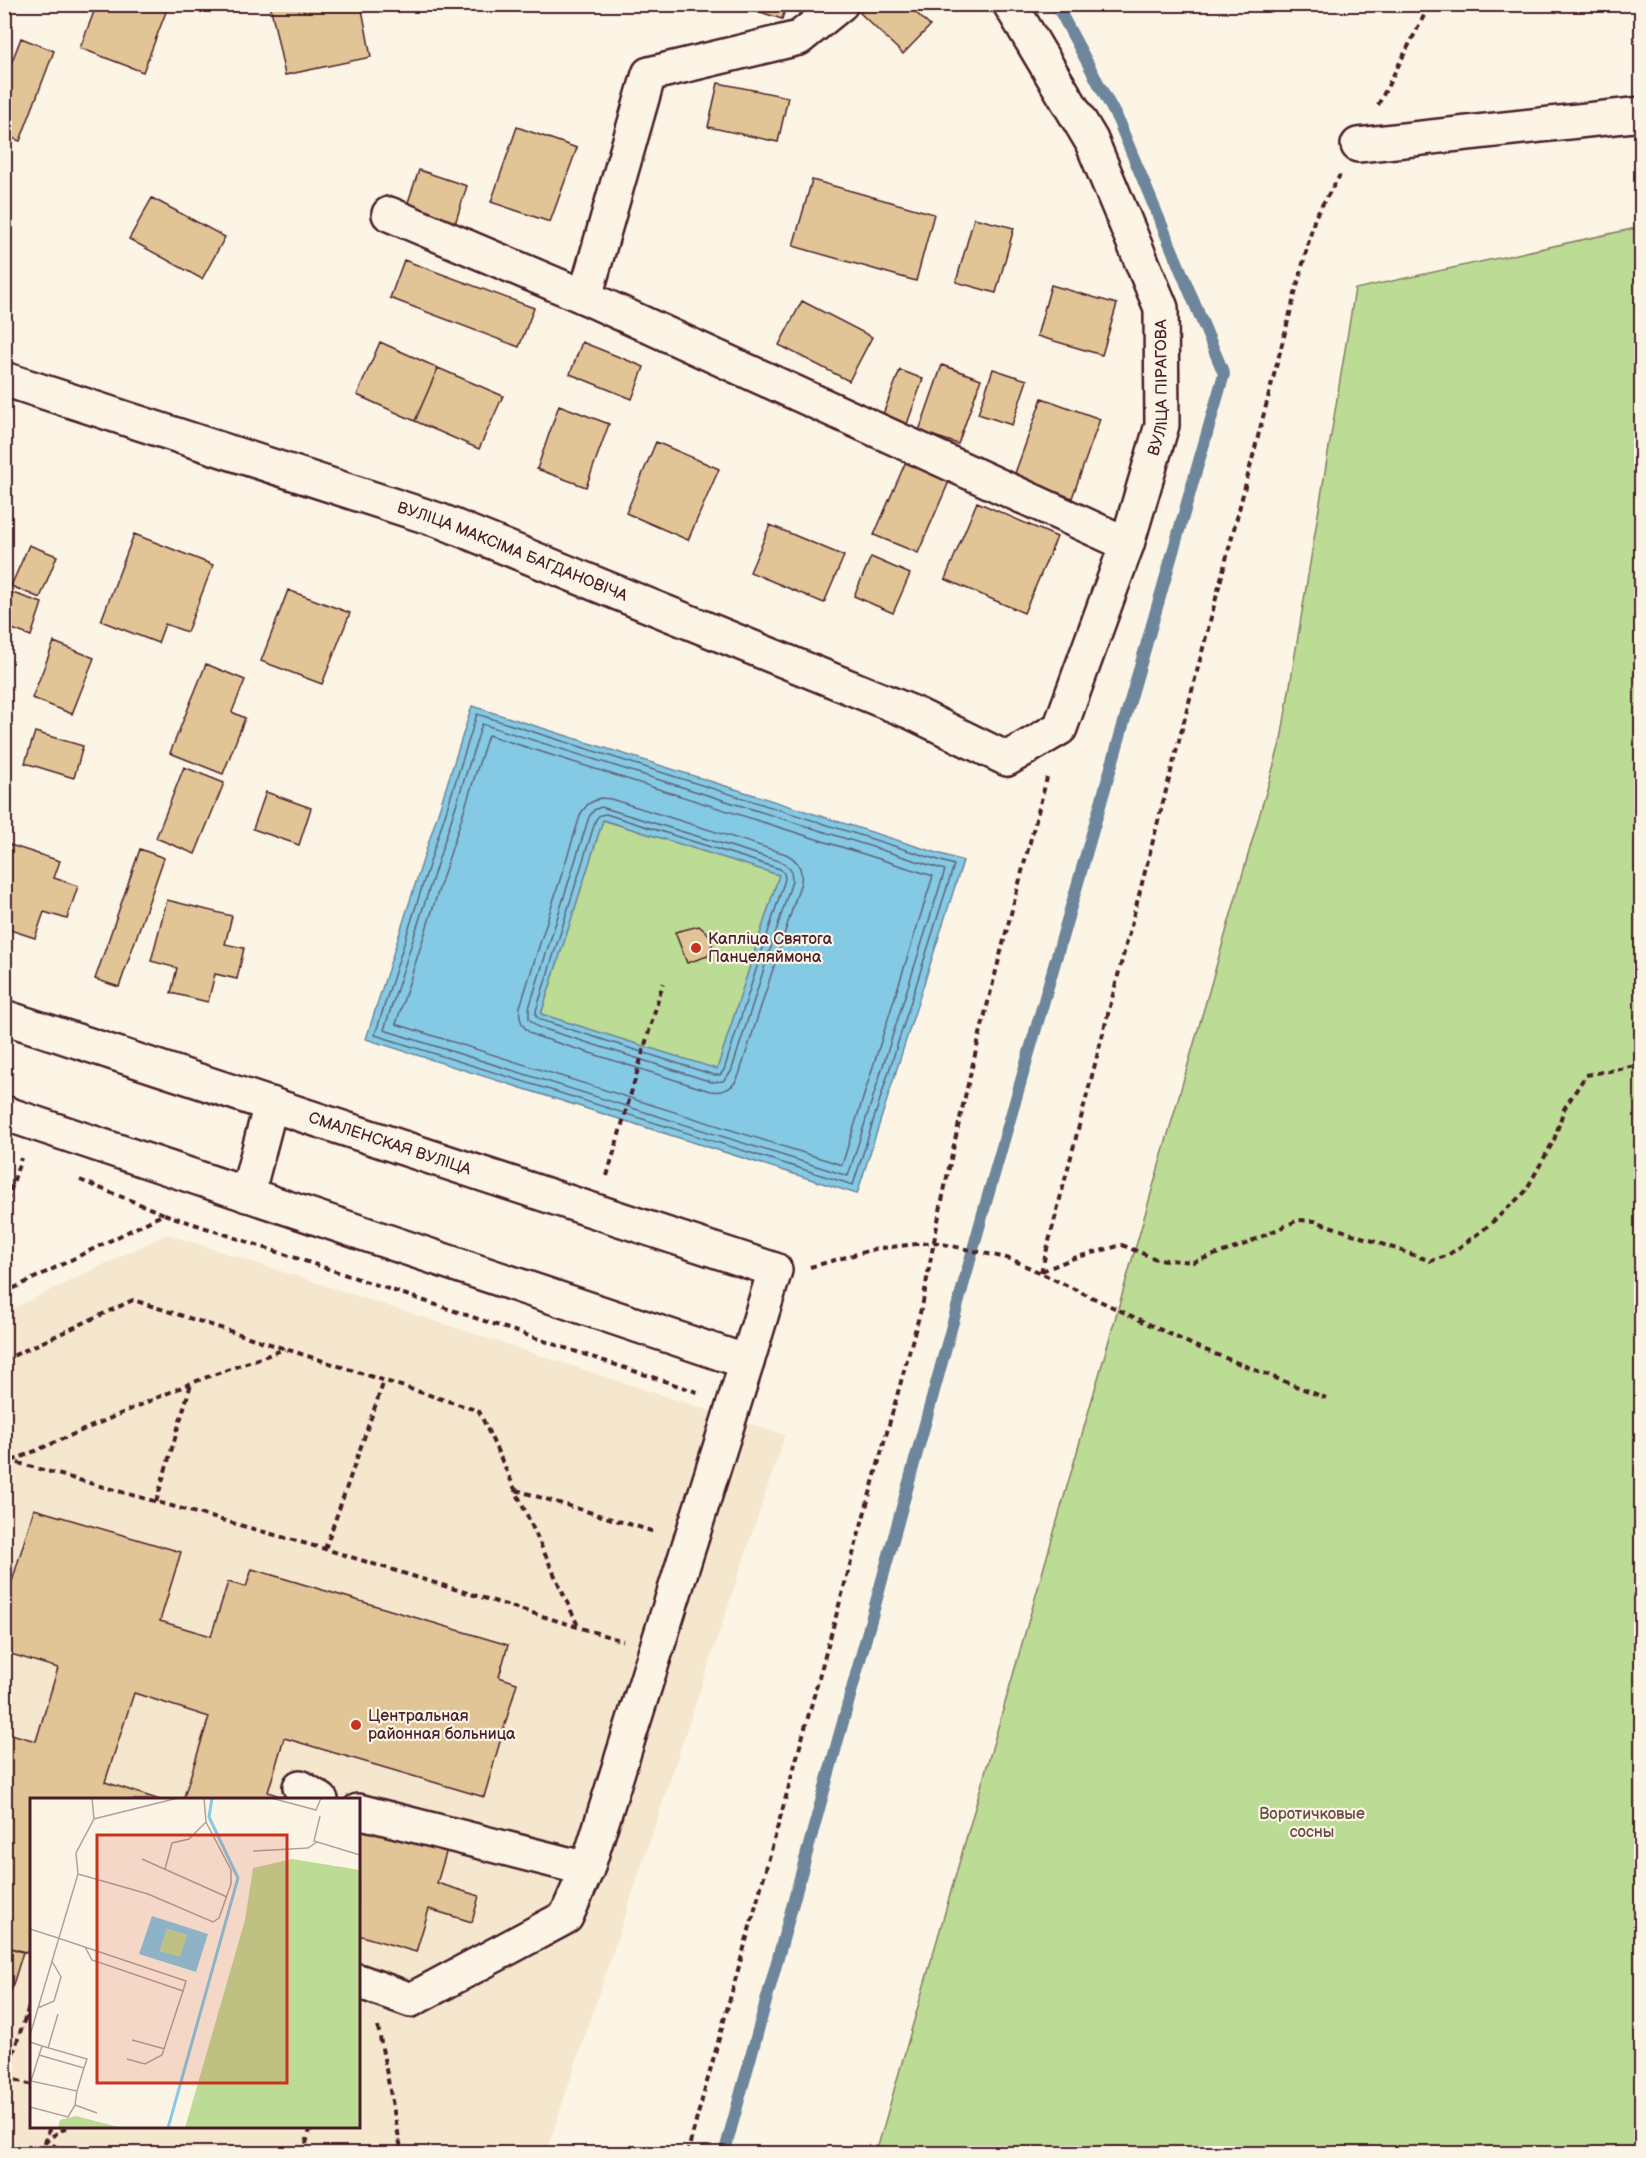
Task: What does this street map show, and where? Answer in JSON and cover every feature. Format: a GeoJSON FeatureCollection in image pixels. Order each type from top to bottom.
{"type":"FeatureCollection","features":[{"type":"Feature","properties":{"kind":"street"},"geometry":{"type":"LineString","coordinates":[[585,297],[649,74],[799,38],[841,4]]}},
{"type":"Feature","properties":{"kind":"street","name":"ВУЛІЦА ПІРАГОВА"},"geometry":{"type":"LineString","coordinates":[[1011,4],[1091,140],[1161,308],[1162,425],[1127,544],[1060,728]]}},
{"type":"Feature","properties":{"kind":"street"},"geometry":{"type":"LineString","coordinates":[[1358,145],[1641,114]]}},
{"type":"Feature","properties":{"kind":"street"},"geometry":{"type":"LineString","coordinates":[[389,214],[585,297],[1127,544]]}},
{"type":"Feature","properties":{"kind":"street","name":"ВУЛІЦА МАКСІМА БАГДАНОВІЧА"},"geometry":{"type":"LineString","coordinates":[[4,380],[441,520],[913,713],[1007,759],[1060,728]]}},
{"type":"Feature","properties":{"kind":"street","name":"СМАЛЕНСКАЯ ВУЛІЦА"},"geometry":{"type":"LineString","coordinates":[[4,1017],[775,1270]]}},
{"type":"Feature","properties":{"kind":"street"},"geometry":{"type":"LineString","coordinates":[[247,1195],[271,1104]]}},
{"type":"Feature","properties":{"kind":"street"},"geometry":{"type":"LineString","coordinates":[[4,1113],[747,1362]]}},
{"type":"Feature","properties":{"kind":"street"},"geometry":{"type":"LineString","coordinates":[[366,1984],[411,2000],[566,1917],[587,1869],[775,1270]]}},
{"type":"Feature","properties":{"kind":"street"},"geometry":{"type":"LineString","coordinates":[[360,1812],[587,1869]]}},
{"type":"Feature","properties":{"kind":"path"},"geometry":{"type":"LineString","coordinates":[[1041,1272],[1315,217],[1358,145],[1430,4]]}},
{"type":"Feature","properties":{"kind":"path"},"geometry":{"type":"LineString","coordinates":[[687,2154],[923,1302],[982,1022],[1060,728]]}},
{"type":"Feature","properties":{"kind":"path"},"geometry":{"type":"LineString","coordinates":[[617,1142],[663,983]]}},
{"type":"Feature","properties":{"kind":"path"},"geometry":{"type":"LineString","coordinates":[[1041,1272],[1074,1257],[1122,1245],[1156,1259],[1193,1262],[1241,1246],[1298,1220],[1315,1221],[1431,1261],[1446,1256],[1488,1226],[1525,1192],[1554,1140],[1564,1109],[1586,1075],[1641,1065]]}},
{"type":"Feature","properties":{"kind":"path"},"geometry":{"type":"LineString","coordinates":[[4,1211],[21,1156],[32,1160]]}},
{"type":"Feature","properties":{"kind":"path"},"geometry":{"type":"LineString","coordinates":[[76,1178],[164,1214],[709,1396]]}},
{"type":"Feature","properties":{"kind":"path"},"geometry":{"type":"LineString","coordinates":[[4,1293],[164,1214]]}},
{"type":"Feature","properties":{"kind":"path"},"geometry":{"type":"LineString","coordinates":[[775,1270],[800,1270],[875,1249],[934,1242],[1011,1259],[1195,1346],[1326,1398]]}},
{"type":"Feature","properties":{"kind":"path"},"geometry":{"type":"LineString","coordinates":[[4,1360],[133,1300],[479,1411],[579,1628]]}},
{"type":"Feature","properties":{"kind":"path"},"geometry":{"type":"LineString","coordinates":[[4,1465],[191,1383],[286,1349]]}},
{"type":"Feature","properties":{"kind":"path"},"geometry":{"type":"LineString","coordinates":[[325,1549],[384,1381]]}},
{"type":"Feature","properties":{"kind":"path"},"geometry":{"type":"LineString","coordinates":[[156,1502],[191,1383]]}},
{"type":"Feature","properties":{"kind":"path"},"geometry":{"type":"LineString","coordinates":[[4,1449],[11,1461],[325,1549],[643,1646],[659,1642]]}},
{"type":"Feature","properties":{"kind":"path"},"geometry":{"type":"LineString","coordinates":[[4,1484],[11,1461]]}},
{"type":"Feature","properties":{"kind":"path"},"geometry":{"type":"LineString","coordinates":[[515,1490],[666,1535]]}},
{"type":"Feature","properties":{"kind":"path"},"geometry":{"type":"LineString","coordinates":[[366,1984],[377,2024],[402,2154]]}},
{"type":"Feature","properties":{"kind":"path"},"geometry":{"type":"LineString","coordinates":[[30,2004],[5,2077],[30,2084]]}},
{"type":"Feature","properties":{"kind":"path"},"geometry":{"type":"LineString","coordinates":[[25,2018],[30,2019]]}},
{"type":"Feature","properties":{"kind":"path"},"geometry":{"type":"LineString","coordinates":[[42,2154],[50,2128]]}},
{"type":"Feature","properties":{"kind":"path"},"geometry":{"type":"LineString","coordinates":[[46,2140],[67,2128]]}},
{"type":"Feature","properties":{"kind":"path"},"geometry":{"type":"LineString","coordinates":[[303,2154],[311,2128]]}},
{"type":"Feature","properties":{"kind":"path"},"geometry":{"type":"LineString","coordinates":[[46,2140],[66,2154]]}},
{"type":"Feature","properties":{"kind":"shaded area"},"geometry":{"type":"Polygon","coordinates":[[[167,1234],[785,1435],[546,2153],[5,2154],[5,1312],[167,1234]]]}},
{"type":"Feature","properties":{"kind":"green space","name":"Воротичковые сосны"},"geometry":{"type":"Polygon","coordinates":[[[1641,227],[1641,2153],[876,2153],[1281,740],[1355,289],[1641,227]]]}},
{"type":"Feature","properties":{"kind":"green space"},"geometry":{"type":"Polygon","coordinates":[[[603,820],[779,875],[717,1070],[541,1014],[603,820]]]}},
{"type":"Feature","properties":{"kind":"water"},"geometry":{"type":"Polygon","coordinates":[[[472,706],[963,861],[857,1194],[366,1039],[472,706]],[[603,820],[541,1014],[717,1069],[779,875],[603,820]]]}},
{"type":"Feature","properties":{"kind":"building"},"geometry":{"type":"Polygon","coordinates":[[[97,4],[169,4],[143,72],[80,48],[97,4]]]}},
{"type":"Feature","properties":{"kind":"building"},"geometry":{"type":"Polygon","coordinates":[[[270,4],[361,4],[371,57],[285,75],[270,4]]]}},
{"type":"Feature","properties":{"kind":"building"},"geometry":{"type":"Polygon","coordinates":[[[735,4],[787,4],[782,19],[735,4]]]}},
{"type":"Feature","properties":{"kind":"building"},"geometry":{"type":"Polygon","coordinates":[[[868,4],[907,4],[930,26],[903,54],[860,13],[868,4]]]}},
{"type":"Feature","properties":{"kind":"building"},"geometry":{"type":"Polygon","coordinates":[[[21,38],[54,51],[20,141],[4,135],[4,82],[21,38]]]}},
{"type":"Feature","properties":{"kind":"building"},"geometry":{"type":"Polygon","coordinates":[[[718,83],[788,97],[778,142],[708,127],[718,83]]]}},
{"type":"Feature","properties":{"kind":"building"},"geometry":{"type":"Polygon","coordinates":[[[517,127],[577,148],[550,222],[491,202],[517,127]]]}},
{"type":"Feature","properties":{"kind":"building"},"geometry":{"type":"Polygon","coordinates":[[[419,170],[467,186],[455,224],[406,208],[419,170]]]}},
{"type":"Feature","properties":{"kind":"building"},"geometry":{"type":"Polygon","coordinates":[[[812,180],[934,214],[916,281],[793,246],[812,180]]]}},
{"type":"Feature","properties":{"kind":"building"},"geometry":{"type":"Polygon","coordinates":[[[152,198],[225,237],[202,279],[129,239],[152,198]]]}},
{"type":"Feature","properties":{"kind":"building"},"geometry":{"type":"Polygon","coordinates":[[[974,218],[1014,228],[996,293],[956,282],[974,218]]]}},
{"type":"Feature","properties":{"kind":"building"},"geometry":{"type":"Polygon","coordinates":[[[404,260],[534,308],[519,347],[390,298],[404,260]]]}},
{"type":"Feature","properties":{"kind":"building"},"geometry":{"type":"Polygon","coordinates":[[[1051,285],[1117,304],[1102,355],[1037,336],[1051,285]]]}},
{"type":"Feature","properties":{"kind":"building"},"geometry":{"type":"Polygon","coordinates":[[[802,301],[872,337],[849,381],[779,345],[802,301]]]}},
{"type":"Feature","properties":{"kind":"building"},"geometry":{"type":"Polygon","coordinates":[[[380,342],[438,368],[415,421],[357,395],[380,342]]]}},
{"type":"Feature","properties":{"kind":"building"},"geometry":{"type":"Polygon","coordinates":[[[582,342],[644,367],[632,399],[570,374],[582,342]]]}},
{"type":"Feature","properties":{"kind":"building"},"geometry":{"type":"Polygon","coordinates":[[[942,365],[981,379],[958,444],[919,431],[942,365]]]}},
{"type":"Feature","properties":{"kind":"building"},"geometry":{"type":"Polygon","coordinates":[[[438,368],[503,396],[479,449],[415,421],[438,368]]]}},
{"type":"Feature","properties":{"kind":"building"},"geometry":{"type":"Polygon","coordinates":[[[993,369],[1027,380],[1012,425],[978,414],[993,369]]]}},
{"type":"Feature","properties":{"kind":"building"},"geometry":{"type":"Polygon","coordinates":[[[900,370],[923,379],[907,424],[883,414],[900,370]]]}},
{"type":"Feature","properties":{"kind":"building"},"geometry":{"type":"Polygon","coordinates":[[[1042,398],[1100,419],[1072,498],[1014,476],[1042,398]]]}},
{"type":"Feature","properties":{"kind":"building"},"geometry":{"type":"Polygon","coordinates":[[[559,405],[609,424],[586,487],[537,469],[559,405]]]}},
{"type":"Feature","properties":{"kind":"building"},"geometry":{"type":"Polygon","coordinates":[[[656,442],[719,469],[688,540],[626,513],[656,442]]]}},
{"type":"Feature","properties":{"kind":"building"},"geometry":{"type":"Polygon","coordinates":[[[907,459],[951,477],[918,553],[874,535],[907,459]]]}},
{"type":"Feature","properties":{"kind":"building"},"geometry":{"type":"Polygon","coordinates":[[[977,502],[1057,537],[1024,613],[945,579],[977,502]]]}},
{"type":"Feature","properties":{"kind":"building"},"geometry":{"type":"Polygon","coordinates":[[[770,525],[844,556],[824,603],[750,572],[770,525]]]}},
{"type":"Feature","properties":{"kind":"building"},"geometry":{"type":"Polygon","coordinates":[[[134,534],[213,565],[187,632],[165,624],[158,643],[101,621],[134,534]]]}},
{"type":"Feature","properties":{"kind":"building"},"geometry":{"type":"Polygon","coordinates":[[[29,545],[57,556],[40,598],[11,586],[29,545]]]}},
{"type":"Feature","properties":{"kind":"building"},"geometry":{"type":"Polygon","coordinates":[[[871,557],[910,574],[893,613],[854,596],[871,557]]]}},
{"type":"Feature","properties":{"kind":"building"},"geometry":{"type":"Polygon","coordinates":[[[4,590],[42,603],[31,636],[4,626],[4,590]]]}},
{"type":"Feature","properties":{"kind":"building"},"geometry":{"type":"Polygon","coordinates":[[[288,590],[350,613],[322,684],[261,661],[288,590]]]}},
{"type":"Feature","properties":{"kind":"building"},"geometry":{"type":"Polygon","coordinates":[[[54,642],[94,658],[72,714],[32,698],[54,642]]]}},
{"type":"Feature","properties":{"kind":"building"},"geometry":{"type":"Polygon","coordinates":[[[206,664],[245,680],[232,712],[245,718],[223,774],[170,753],[206,664]]]}},
{"type":"Feature","properties":{"kind":"building"},"geometry":{"type":"Polygon","coordinates":[[[35,732],[83,746],[74,778],[25,763],[35,732]]]}},
{"type":"Feature","properties":{"kind":"building"},"geometry":{"type":"Polygon","coordinates":[[[184,767],[224,783],[195,854],[156,838],[184,767]]]}},
{"type":"Feature","properties":{"kind":"building"},"geometry":{"type":"Polygon","coordinates":[[[266,792],[311,808],[299,845],[253,829],[266,792]]]}},
{"type":"Feature","properties":{"kind":"building"},"geometry":{"type":"Polygon","coordinates":[[[4,843],[60,861],[54,878],[78,886],[67,919],[44,912],[35,938],[4,928],[4,843]]]}},
{"type":"Feature","properties":{"kind":"building"},"geometry":{"type":"Polygon","coordinates":[[[140,849],[164,858],[119,987],[95,979],[140,849]]]}},
{"type":"Feature","properties":{"kind":"building"},"geometry":{"type":"Polygon","coordinates":[[[167,900],[232,916],[225,944],[244,948],[237,979],[215,974],[208,1002],[171,993],[177,968],[151,961],[167,900]]]}},
{"type":"Feature","properties":{"kind":"building","name":"Капліца Святога Панцеляймона"},"geometry":{"type":"Polygon","coordinates":[[[699,926],[714,939],[708,956],[687,963],[675,932],[699,926]]]}},
{"type":"Feature","properties":{"kind":"building","name":"Центральная районная больница"},"geometry":{"type":"Polygon","coordinates":[[[34,1509],[181,1552],[160,1621],[211,1636],[228,1582],[246,1587],[252,1569],[508,1645],[499,1677],[517,1683],[484,1797],[284,1738],[268,1792],[285,1798],[184,1798],[209,1717],[134,1693],[105,1782],[154,1798],[30,1798],[30,1953],[4,1946],[4,1732],[36,1741],[58,1668],[4,1652],[4,1608],[34,1509]]]}},
{"type":"Feature","properties":{"kind":"building"},"geometry":{"type":"Polygon","coordinates":[[[360,1821],[448,1846],[437,1883],[479,1896],[472,1922],[429,1909],[416,1952],[360,1936],[360,1821]]]}},
{"type":"Feature","properties":{"kind":"building"},"geometry":{"type":"Polygon","coordinates":[[[4,1946],[23,1952],[4,2014],[4,1946]]]}},
{"type":"Feature","properties":{"kind":"building"},"geometry":{"type":"Polygon","coordinates":[[[4,2107],[11,2109],[4,2131],[4,2107]]]}},
{"type":"Feature","properties":{"kind":"waterway"},"geometry":{"type":"LineString","coordinates":[[724,2154],[983,1213],[1224,374],[1118,120],[1056,4]]}},
{"type":"Feature","properties":{"kind":"place","name":"Капліца Святога Панцеляймона"},"geometry":{"type":"Point","coordinates":[696,948]}},
{"type":"Feature","properties":{"kind":"place","name":"Центральная районная больница"},"geometry":{"type":"Point","coordinates":[356,1725]}}]}
